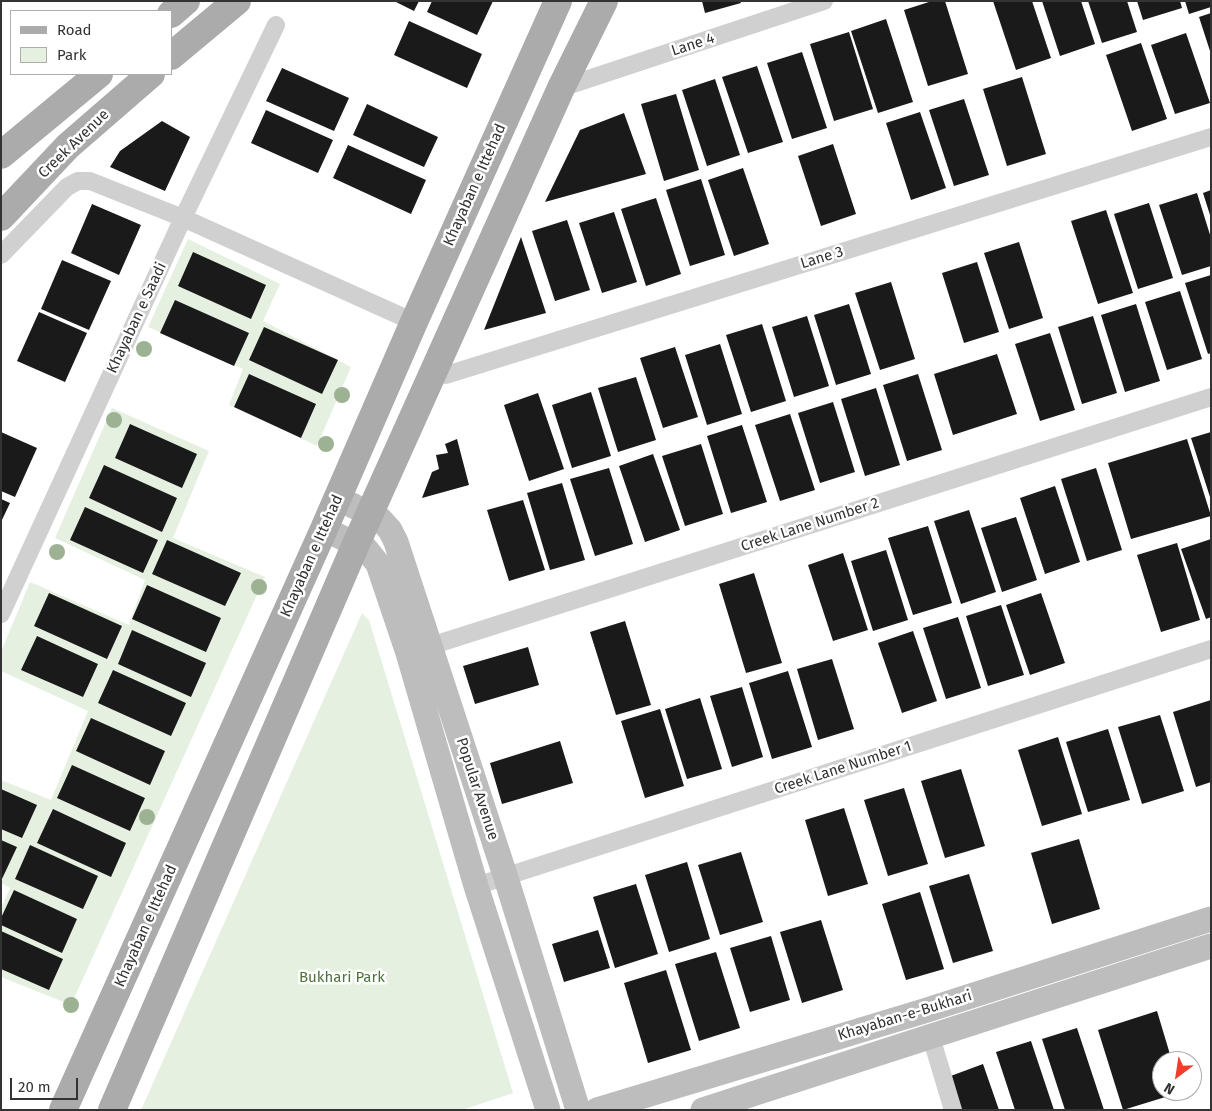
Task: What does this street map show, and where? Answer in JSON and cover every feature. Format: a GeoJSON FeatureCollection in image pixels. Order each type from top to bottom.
{"type":"FeatureCollection","features":[{"type":"Feature","properties":{"kind":"main road"},"geometry":{"type":"LineString","coordinates":[[172,13],[186,1]]}},
{"type":"Feature","properties":{"kind":"main road"},"geometry":{"type":"LineString","coordinates":[[172,55],[237,1]]}},
{"type":"Feature","properties":{"kind":"main road","name":"Khayaban e Ittehad"},"geometry":{"type":"LineString","coordinates":[[63,1110],[338,498],[414,322],[558,1]]}},
{"type":"Feature","properties":{"kind":"main road"},"geometry":{"type":"LineString","coordinates":[[112,1110],[356,544],[561,88],[604,1]]}},
{"type":"Feature","properties":{"kind":"main road"},"geometry":{"type":"LineString","coordinates":[[1,155],[98,75]]}},
{"type":"Feature","properties":{"kind":"main road","name":"Creek Avenue"},"geometry":{"type":"LineString","coordinates":[[1,217],[68,146],[150,75]]}},
{"type":"Feature","properties":{"kind":"street","name":"Lane 4"},"geometry":{"type":"LineString","coordinates":[[561,88],[824,1]]}},
{"type":"Feature","properties":{"kind":"street","name":"Khayaban e Saadi"},"geometry":{"type":"LineString","coordinates":[[1,614],[183,218],[276,25]]}},
{"type":"Feature","properties":{"kind":"street","name":"Lane 3"},"geometry":{"type":"LineString","coordinates":[[433,371],[446,376],[1211,137]]}},
{"type":"Feature","properties":{"kind":"street"},"geometry":{"type":"LineString","coordinates":[[1,255],[66,187],[78,181],[90,180],[183,218],[414,322]]}},
{"type":"Feature","properties":{"kind":"street","name":"Creek Lane Number 2"},"geometry":{"type":"LineString","coordinates":[[420,650],[1211,397]]}},
{"type":"Feature","properties":{"kind":"street","name":"Popular Avenue"},"geometry":{"type":"LineString","coordinates":[[338,498],[381,520],[396,542],[476,886],[548,1110]]}},
{"type":"Feature","properties":{"kind":"street","name":"Popular Avenue"},"geometry":{"type":"LineString","coordinates":[[324,529],[366,549],[378,564],[420,650],[506,878],[578,1110]]}},
{"type":"Feature","properties":{"kind":"street","name":"Creek Lane Number 1"},"geometry":{"type":"LineString","coordinates":[[476,886],[506,878],[1211,649]]}},
{"type":"Feature","properties":{"kind":"street","name":"Khayaban-e-Bukhari"},"geometry":{"type":"LineString","coordinates":[[597,1110],[924,1011],[1211,919]]}},
{"type":"Feature","properties":{"kind":"street","name":"Khayaban-e-Bukhari"},"geometry":{"type":"LineString","coordinates":[[704,1110],[1211,946]]}},
{"type":"Feature","properties":{"kind":"street"},"geometry":{"type":"LineString","coordinates":[[931,1037],[953,1110]]}},
{"type":"Feature","properties":{"kind":"green space"},"geometry":{"type":"Polygon","coordinates":[[[188,239],[280,284],[263,321],[351,367],[317,446],[229,405],[243,369],[148,327],[188,239]]]}},
{"type":"Feature","properties":{"kind":"green space"},"geometry":{"type":"Polygon","coordinates":[[[112,408],[209,451],[173,538],[265,577],[71,1005],[1,977],[1,908],[10,888],[1,883],[1,780],[51,800],[88,711],[1,671],[1,652],[30,582],[129,625],[145,580],[55,538],[112,408]]]}},
{"type":"Feature","properties":{"kind":"green space","name":"Bukhari Park"},"geometry":{"type":"Polygon","coordinates":[[[362,613],[369,620],[513,1093],[462,1110],[141,1110],[362,613]]]}},
{"type":"Feature","properties":{"kind":"building"},"geometry":{"type":"Polygon","coordinates":[[[394,1],[419,1],[414,11],[394,1]]]}},
{"type":"Feature","properties":{"kind":"building"},"geometry":{"type":"Polygon","coordinates":[[[432,1],[493,1],[477,35],[427,12],[432,1]]]}},
{"type":"Feature","properties":{"kind":"building"},"geometry":{"type":"Polygon","coordinates":[[[702,1],[740,1],[741,3],[705,13],[702,1]]]}},
{"type":"Feature","properties":{"kind":"building"},"geometry":{"type":"Polygon","coordinates":[[[932,1],[945,1],[968,74],[928,86],[904,10],[932,1]]]}},
{"type":"Feature","properties":{"kind":"building"},"geometry":{"type":"Polygon","coordinates":[[[993,1],[1032,1],[1051,58],[1016,70],[993,1]]]}},
{"type":"Feature","properties":{"kind":"building"},"geometry":{"type":"Polygon","coordinates":[[[1042,1],[1081,1],[1095,44],[1060,56],[1042,1]]]}},
{"type":"Feature","properties":{"kind":"building"},"geometry":{"type":"Polygon","coordinates":[[[1088,1],[1127,1],[1137,32],[1102,43],[1088,1]]]}},
{"type":"Feature","properties":{"kind":"building"},"geometry":{"type":"Polygon","coordinates":[[[1137,1],[1180,1],[1182,8],[1143,20],[1137,1]]]}},
{"type":"Feature","properties":{"kind":"building"},"geometry":{"type":"Polygon","coordinates":[[[1185,1],[1211,1],[1211,7],[1189,14],[1185,1]]]}},
{"type":"Feature","properties":{"kind":"building"},"geometry":{"type":"Polygon","coordinates":[[[1211,13],[1211,51],[1210,51],[1199,17],[1211,13]]]}},
{"type":"Feature","properties":{"kind":"building"},"geometry":{"type":"Polygon","coordinates":[[[886,19],[913,102],[878,113],[851,31],[886,19]]]}},
{"type":"Feature","properties":{"kind":"building"},"geometry":{"type":"Polygon","coordinates":[[[409,21],[482,54],[467,88],[394,55],[409,21]]]}},
{"type":"Feature","properties":{"kind":"building"},"geometry":{"type":"Polygon","coordinates":[[[849,32],[873,109],[834,121],[810,44],[849,32]]]}},
{"type":"Feature","properties":{"kind":"building"},"geometry":{"type":"Polygon","coordinates":[[[1186,33],[1210,103],[1175,114],[1151,45],[1186,33]]]}},
{"type":"Feature","properties":{"kind":"building"},"geometry":{"type":"Polygon","coordinates":[[[1141,43],[1167,119],[1132,131],[1106,55],[1141,43]]]}},
{"type":"Feature","properties":{"kind":"building"},"geometry":{"type":"Polygon","coordinates":[[[802,52],[827,128],[792,139],[767,63],[802,52]]]}},
{"type":"Feature","properties":{"kind":"building"},"geometry":{"type":"Polygon","coordinates":[[[757,66],[783,142],[748,153],[722,77],[757,66]]]}},
{"type":"Feature","properties":{"kind":"building"},"geometry":{"type":"Polygon","coordinates":[[[282,68],[349,98],[334,131],[266,101],[282,68]]]}},
{"type":"Feature","properties":{"kind":"building"},"geometry":{"type":"Polygon","coordinates":[[[1022,77],[1046,154],[1007,166],[983,89],[1022,77]]]}},
{"type":"Feature","properties":{"kind":"building"},"geometry":{"type":"Polygon","coordinates":[[[715,79],[740,155],[707,166],[682,90],[715,79]]]}},
{"type":"Feature","properties":{"kind":"building"},"geometry":{"type":"Polygon","coordinates":[[[676,94],[699,170],[664,181],[641,104],[676,94]]]}},
{"type":"Feature","properties":{"kind":"building"},"geometry":{"type":"Polygon","coordinates":[[[964,99],[989,175],[954,186],[929,110],[964,99]]]}},
{"type":"Feature","properties":{"kind":"building"},"geometry":{"type":"Polygon","coordinates":[[[367,104],[438,137],[424,167],[353,135],[367,104]]]}},
{"type":"Feature","properties":{"kind":"building"},"geometry":{"type":"Polygon","coordinates":[[[266,110],[333,140],[318,173],[251,143],[266,110]]]}},
{"type":"Feature","properties":{"kind":"building"},"geometry":{"type":"Polygon","coordinates":[[[920,112],[946,188],[911,200],[886,123],[920,112]]]}},
{"type":"Feature","properties":{"kind":"building"},"geometry":{"type":"Polygon","coordinates":[[[624,113],[646,174],[545,202],[580,130],[624,113]]]}},
{"type":"Feature","properties":{"kind":"building"},"geometry":{"type":"Polygon","coordinates":[[[162,121],[190,137],[165,191],[110,167],[120,151],[162,121]]]}},
{"type":"Feature","properties":{"kind":"building"},"geometry":{"type":"Polygon","coordinates":[[[833,144],[856,214],[821,226],[798,156],[833,144]]]}},
{"type":"Feature","properties":{"kind":"building"},"geometry":{"type":"Polygon","coordinates":[[[348,145],[426,180],[411,214],[333,178],[348,145]]]}},
{"type":"Feature","properties":{"kind":"building"},"geometry":{"type":"Polygon","coordinates":[[[743,168],[769,244],[734,256],[708,180],[743,168]]]}},
{"type":"Feature","properties":{"kind":"building"},"geometry":{"type":"Polygon","coordinates":[[[701,179],[725,255],[690,266],[666,190],[701,179]]]}},
{"type":"Feature","properties":{"kind":"building"},"geometry":{"type":"Polygon","coordinates":[[[1211,190],[1211,215],[1210,215],[1203,193],[1211,190]]]}},
{"type":"Feature","properties":{"kind":"building"},"geometry":{"type":"Polygon","coordinates":[[[1197,193],[1211,238],[1211,266],[1182,275],[1159,205],[1197,193]]]}},
{"type":"Feature","properties":{"kind":"building"},"geometry":{"type":"Polygon","coordinates":[[[656,198],[681,274],[646,286],[621,209],[656,198]]]}},
{"type":"Feature","properties":{"kind":"building"},"geometry":{"type":"Polygon","coordinates":[[[1149,203],[1173,278],[1138,289],[1114,214],[1149,203]]]}},
{"type":"Feature","properties":{"kind":"building"},"geometry":{"type":"Polygon","coordinates":[[[92,204],[141,225],[119,275],[71,253],[92,204]]]}},
{"type":"Feature","properties":{"kind":"building"},"geometry":{"type":"Polygon","coordinates":[[[1106,210],[1133,293],[1098,304],[1071,221],[1106,210]]]}},
{"type":"Feature","properties":{"kind":"building"},"geometry":{"type":"Polygon","coordinates":[[[614,212],[637,282],[602,293],[579,223],[614,212]]]}},
{"type":"Feature","properties":{"kind":"building"},"geometry":{"type":"Polygon","coordinates":[[[567,220],[590,290],[555,301],[532,231],[567,220]]]}},
{"type":"Feature","properties":{"kind":"building"},"geometry":{"type":"Polygon","coordinates":[[[521,237],[546,313],[484,330],[521,237]]]}},
{"type":"Feature","properties":{"kind":"building"},"geometry":{"type":"Polygon","coordinates":[[[1019,242],[1043,318],[1009,329],[984,253],[1019,242]]]}},
{"type":"Feature","properties":{"kind":"building"},"geometry":{"type":"Polygon","coordinates":[[[193,252],[266,285],[251,319],[178,286],[193,252]]]}},
{"type":"Feature","properties":{"kind":"building"},"geometry":{"type":"Polygon","coordinates":[[[62,260],[111,281],[89,330],[41,309],[62,260]]]}},
{"type":"Feature","properties":{"kind":"building"},"geometry":{"type":"Polygon","coordinates":[[[977,262],[999,332],[964,343],[942,273],[977,262]]]}},
{"type":"Feature","properties":{"kind":"building"},"geometry":{"type":"Polygon","coordinates":[[[1211,275],[1211,353],[1208,354],[1185,283],[1211,275]]]}},
{"type":"Feature","properties":{"kind":"building"},"geometry":{"type":"Polygon","coordinates":[[[891,282],[915,359],[880,370],[855,293],[891,282]]]}},
{"type":"Feature","properties":{"kind":"building"},"geometry":{"type":"Polygon","coordinates":[[[1180,291],[1202,359],[1167,370],[1145,302],[1180,291]]]}},
{"type":"Feature","properties":{"kind":"building"},"geometry":{"type":"Polygon","coordinates":[[[175,300],[249,333],[234,366],[160,333],[175,300]]]}},
{"type":"Feature","properties":{"kind":"building"},"geometry":{"type":"Polygon","coordinates":[[[849,304],[871,374],[836,385],[814,315],[849,304]]]}},
{"type":"Feature","properties":{"kind":"building"},"geometry":{"type":"Polygon","coordinates":[[[1136,304],[1160,381],[1125,392],[1101,315],[1136,304]]]}},
{"type":"Feature","properties":{"kind":"building"},"geometry":{"type":"Polygon","coordinates":[[[39,312],[87,333],[65,382],[17,361],[39,312]]]}},
{"type":"Feature","properties":{"kind":"building"},"geometry":{"type":"Polygon","coordinates":[[[807,316],[829,386],[794,397],[772,327],[807,316]]]}},
{"type":"Feature","properties":{"kind":"building"},"geometry":{"type":"Polygon","coordinates":[[[1093,316],[1117,393],[1082,404],[1058,327],[1093,316]]]}},
{"type":"Feature","properties":{"kind":"building"},"geometry":{"type":"Polygon","coordinates":[[[762,324],[786,401],[751,412],[726,335],[762,324]]]}},
{"type":"Feature","properties":{"kind":"building"},"geometry":{"type":"Polygon","coordinates":[[[264,327],[338,360],[322,394],[249,360],[264,327]]]}},
{"type":"Feature","properties":{"kind":"building"},"geometry":{"type":"Polygon","coordinates":[[[1050,333],[1075,410],[1040,421],[1015,344],[1050,333]]]}},
{"type":"Feature","properties":{"kind":"building"},"geometry":{"type":"Polygon","coordinates":[[[720,344],[742,414],[707,425],[685,355],[720,344]]]}},
{"type":"Feature","properties":{"kind":"building"},"geometry":{"type":"Polygon","coordinates":[[[675,347],[698,417],[663,428],[640,358],[675,347]]]}},
{"type":"Feature","properties":{"kind":"building"},"geometry":{"type":"Polygon","coordinates":[[[997,354],[1017,414],[953,435],[934,374],[997,354]]]}},
{"type":"Feature","properties":{"kind":"building"},"geometry":{"type":"Polygon","coordinates":[[[249,374],[316,404],[301,438],[234,407],[249,374]]]}},
{"type":"Feature","properties":{"kind":"building"},"geometry":{"type":"Polygon","coordinates":[[[918,374],[942,450],[907,461],[883,385],[918,374]]]}},
{"type":"Feature","properties":{"kind":"building"},"geometry":{"type":"Polygon","coordinates":[[[636,377],[656,440],[618,452],[598,388],[636,377]]]}},
{"type":"Feature","properties":{"kind":"building"},"geometry":{"type":"Polygon","coordinates":[[[876,388],[900,465],[865,476],[841,399],[876,388]]]}},
{"type":"Feature","properties":{"kind":"building"},"geometry":{"type":"Polygon","coordinates":[[[591,392],[611,456],[572,468],[552,405],[591,392]]]}},
{"type":"Feature","properties":{"kind":"building"},"geometry":{"type":"Polygon","coordinates":[[[538,393],[564,469],[529,481],[504,405],[538,393]]]}},
{"type":"Feature","properties":{"kind":"building"},"geometry":{"type":"Polygon","coordinates":[[[833,402],[855,472],[820,483],[798,413],[833,402]]]}},
{"type":"Feature","properties":{"kind":"building"},"geometry":{"type":"Polygon","coordinates":[[[790,414],[815,490],[780,501],[755,425],[790,414]]]}},
{"type":"Feature","properties":{"kind":"building"},"geometry":{"type":"Polygon","coordinates":[[[130,424],[197,454],[182,488],[115,458],[130,424]]]}},
{"type":"Feature","properties":{"kind":"building"},"geometry":{"type":"Polygon","coordinates":[[[742,425],[767,502],[731,513],[707,436],[742,425]]]}},
{"type":"Feature","properties":{"kind":"building"},"geometry":{"type":"Polygon","coordinates":[[[1,432],[37,448],[15,497],[1,491],[1,432]]]}},
{"type":"Feature","properties":{"kind":"building"},"geometry":{"type":"Polygon","coordinates":[[[1211,432],[1211,497],[1210,497],[1191,438],[1211,432]]]}},
{"type":"Feature","properties":{"kind":"building"},"geometry":{"type":"Polygon","coordinates":[[[457,439],[469,485],[422,498],[432,472],[439,469],[436,455],[448,453],[445,444],[457,439]]]}},
{"type":"Feature","properties":{"kind":"building"},"geometry":{"type":"Polygon","coordinates":[[[1187,439],[1211,516],[1131,539],[1108,463],[1187,439]]]}},
{"type":"Feature","properties":{"kind":"building"},"geometry":{"type":"Polygon","coordinates":[[[701,444],[723,514],[685,526],[662,456],[701,444]]]}},
{"type":"Feature","properties":{"kind":"building"},"geometry":{"type":"Polygon","coordinates":[[[653,454],[680,530],[645,542],[619,466],[653,454]]]}},
{"type":"Feature","properties":{"kind":"building"},"geometry":{"type":"Polygon","coordinates":[[[104,465],[177,498],[162,532],[89,498],[104,465]]]}},
{"type":"Feature","properties":{"kind":"building"},"geometry":{"type":"Polygon","coordinates":[[[609,468],[633,544],[595,556],[570,479],[609,468]]]}},
{"type":"Feature","properties":{"kind":"building"},"geometry":{"type":"Polygon","coordinates":[[[1096,468],[1122,550],[1087,561],[1061,479],[1096,468]]]}},
{"type":"Feature","properties":{"kind":"building"},"geometry":{"type":"Polygon","coordinates":[[[562,483],[585,560],[550,570],[527,493],[562,483]]]}},
{"type":"Feature","properties":{"kind":"building"},"geometry":{"type":"Polygon","coordinates":[[[1055,486],[1080,562],[1045,574],[1020,498],[1055,486]]]}},
{"type":"Feature","properties":{"kind":"building"},"geometry":{"type":"Polygon","coordinates":[[[1,499],[10,503],[1,522],[1,499]]]}},
{"type":"Feature","properties":{"kind":"building"},"geometry":{"type":"Polygon","coordinates":[[[523,500],[545,570],[509,581],[487,510],[523,500]]]}},
{"type":"Feature","properties":{"kind":"building"},"geometry":{"type":"Polygon","coordinates":[[[85,507],[158,540],[143,573],[70,540],[85,507]]]}},
{"type":"Feature","properties":{"kind":"building"},"geometry":{"type":"Polygon","coordinates":[[[969,510],[996,592],[961,604],[934,521],[969,510]]]}},
{"type":"Feature","properties":{"kind":"building"},"geometry":{"type":"Polygon","coordinates":[[[1016,517],[1037,580],[1002,592],[981,528],[1016,517]]]}},
{"type":"Feature","properties":{"kind":"building"},"geometry":{"type":"Polygon","coordinates":[[[928,526],[952,603],[913,615],[888,538],[928,526]]]}},
{"type":"Feature","properties":{"kind":"building"},"geometry":{"type":"Polygon","coordinates":[[[1211,539],[1211,617],[1206,619],[1181,549],[1211,539]]]}},
{"type":"Feature","properties":{"kind":"building"},"geometry":{"type":"Polygon","coordinates":[[[167,540],[241,573],[225,606],[152,574],[167,540]]]}},
{"type":"Feature","properties":{"kind":"building"},"geometry":{"type":"Polygon","coordinates":[[[1177,543],[1200,620],[1161,632],[1137,555],[1177,543]]]}},
{"type":"Feature","properties":{"kind":"building"},"geometry":{"type":"Polygon","coordinates":[[[886,550],[908,620],[873,631],[851,561],[886,550]]]}},
{"type":"Feature","properties":{"kind":"building"},"geometry":{"type":"Polygon","coordinates":[[[843,553],[868,630],[833,641],[808,565],[843,553]]]}},
{"type":"Feature","properties":{"kind":"building"},"geometry":{"type":"Polygon","coordinates":[[[754,573],[782,663],[746,673],[719,584],[754,573]]]}},
{"type":"Feature","properties":{"kind":"building"},"geometry":{"type":"Polygon","coordinates":[[[147,585],[221,618],[206,652],[132,619],[147,585]]]}},
{"type":"Feature","properties":{"kind":"building"},"geometry":{"type":"Polygon","coordinates":[[[49,593],[122,626],[107,659],[34,626],[49,593]]]}},
{"type":"Feature","properties":{"kind":"building"},"geometry":{"type":"Polygon","coordinates":[[[1041,593],[1065,663],[1030,675],[1006,605],[1041,593]]]}},
{"type":"Feature","properties":{"kind":"building"},"geometry":{"type":"Polygon","coordinates":[[[1001,605],[1024,675],[988,686],[966,616],[1001,605]]]}},
{"type":"Feature","properties":{"kind":"building"},"geometry":{"type":"Polygon","coordinates":[[[958,617],[981,688],[946,699],[923,628],[958,617]]]}},
{"type":"Feature","properties":{"kind":"building"},"geometry":{"type":"Polygon","coordinates":[[[625,621],[651,705],[616,715],[590,632],[625,621]]]}},
{"type":"Feature","properties":{"kind":"building"},"geometry":{"type":"Polygon","coordinates":[[[132,630],[206,663],[191,697],[118,664],[132,630]]]}},
{"type":"Feature","properties":{"kind":"building"},"geometry":{"type":"Polygon","coordinates":[[[913,631],[937,701],[902,713],[878,643],[913,631]]]}},
{"type":"Feature","properties":{"kind":"building"},"geometry":{"type":"Polygon","coordinates":[[[37,636],[98,664],[83,697],[21,670],[37,636]]]}},
{"type":"Feature","properties":{"kind":"building"},"geometry":{"type":"Polygon","coordinates":[[[528,647],[539,685],[475,704],[463,666],[528,647]]]}},
{"type":"Feature","properties":{"kind":"building"},"geometry":{"type":"Polygon","coordinates":[[[832,659],[854,729],[818,740],[797,669],[832,659]]]}},
{"type":"Feature","properties":{"kind":"building"},"geometry":{"type":"Polygon","coordinates":[[[113,670],[186,703],[171,736],[98,703],[113,670]]]}},
{"type":"Feature","properties":{"kind":"building"},"geometry":{"type":"Polygon","coordinates":[[[788,671],[812,747],[772,759],[749,683],[788,671]]]}},
{"type":"Feature","properties":{"kind":"building"},"geometry":{"type":"Polygon","coordinates":[[[742,687],[763,757],[732,767],[710,696],[742,687]]]}},
{"type":"Feature","properties":{"kind":"building"},"geometry":{"type":"Polygon","coordinates":[[[700,698],[722,769],[687,779],[665,709],[700,698]]]}},
{"type":"Feature","properties":{"kind":"building"},"geometry":{"type":"Polygon","coordinates":[[[1211,700],[1211,782],[1196,787],[1173,712],[1211,700]]]}},
{"type":"Feature","properties":{"kind":"building"},"geometry":{"type":"Polygon","coordinates":[[[660,709],[684,786],[645,798],[621,721],[660,709]]]}},
{"type":"Feature","properties":{"kind":"building"},"geometry":{"type":"Polygon","coordinates":[[[1160,715],[1184,791],[1142,804],[1118,727],[1160,715]]]}},
{"type":"Feature","properties":{"kind":"building"},"geometry":{"type":"Polygon","coordinates":[[[91,718],[165,751],[150,785],[76,751],[91,718]]]}},
{"type":"Feature","properties":{"kind":"building"},"geometry":{"type":"Polygon","coordinates":[[[1108,729],[1130,800],[1088,812],[1066,742],[1108,729]]]}},
{"type":"Feature","properties":{"kind":"building"},"geometry":{"type":"Polygon","coordinates":[[[1058,737],[1082,814],[1042,826],[1018,750],[1058,737]]]}},
{"type":"Feature","properties":{"kind":"building"},"geometry":{"type":"Polygon","coordinates":[[[560,741],[573,783],[502,804],[490,763],[560,741]]]}},
{"type":"Feature","properties":{"kind":"building"},"geometry":{"type":"Polygon","coordinates":[[[72,765],[145,798],[130,831],[57,798],[72,765]]]}},
{"type":"Feature","properties":{"kind":"building"},"geometry":{"type":"Polygon","coordinates":[[[961,769],[985,846],[945,858],[921,781],[961,769]]]}},
{"type":"Feature","properties":{"kind":"building"},"geometry":{"type":"Polygon","coordinates":[[[904,788],[928,864],[888,876],[864,800],[904,788]]]}},
{"type":"Feature","properties":{"kind":"building"},"geometry":{"type":"Polygon","coordinates":[[[1,789],[37,805],[22,838],[1,829],[1,789]]]}},
{"type":"Feature","properties":{"kind":"building"},"geometry":{"type":"Polygon","coordinates":[[[844,808],[868,884],[828,896],[805,820],[844,808]]]}},
{"type":"Feature","properties":{"kind":"building"},"geometry":{"type":"Polygon","coordinates":[[[53,809],[126,843],[111,877],[37,843],[53,809]]]}},
{"type":"Feature","properties":{"kind":"building"},"geometry":{"type":"Polygon","coordinates":[[[1079,839],[1100,909],[1052,924],[1031,853],[1079,839]]]}},
{"type":"Feature","properties":{"kind":"building"},"geometry":{"type":"Polygon","coordinates":[[[1,840],[17,847],[1,881],[1,840]]]}},
{"type":"Feature","properties":{"kind":"building"},"geometry":{"type":"Polygon","coordinates":[[[30,845],[98,876],[83,909],[15,879],[30,845]]]}},
{"type":"Feature","properties":{"kind":"building"},"geometry":{"type":"Polygon","coordinates":[[[741,852],[763,922],[720,935],[698,865],[741,852]]]}},
{"type":"Feature","properties":{"kind":"building"},"geometry":{"type":"Polygon","coordinates":[[[687,862],[710,939],[669,952],[645,875],[687,862]]]}},
{"type":"Feature","properties":{"kind":"building"},"geometry":{"type":"Polygon","coordinates":[[[969,874],[993,951],[953,963],[929,886],[969,874]]]}},
{"type":"Feature","properties":{"kind":"building"},"geometry":{"type":"Polygon","coordinates":[[[636,884],[658,954],[615,968],[593,897],[636,884]]]}},
{"type":"Feature","properties":{"kind":"building"},"geometry":{"type":"Polygon","coordinates":[[[14,890],[77,919],[62,953],[1,925],[1,918],[14,890]]]}},
{"type":"Feature","properties":{"kind":"building"},"geometry":{"type":"Polygon","coordinates":[[[920,892],[944,969],[906,980],[882,904],[920,892]]]}},
{"type":"Feature","properties":{"kind":"building"},"geometry":{"type":"Polygon","coordinates":[[[821,920],[843,990],[802,1003],[780,932],[821,920]]]}},
{"type":"Feature","properties":{"kind":"building"},"geometry":{"type":"Polygon","coordinates":[[[598,930],[610,968],[564,982],[552,944],[598,930]]]}},
{"type":"Feature","properties":{"kind":"building"},"geometry":{"type":"Polygon","coordinates":[[[1,931],[63,959],[49,990],[1,969],[1,931]]]}},
{"type":"Feature","properties":{"kind":"building"},"geometry":{"type":"Polygon","coordinates":[[[771,936],[790,1000],[750,1012],[730,948],[771,936]]]}},
{"type":"Feature","properties":{"kind":"building"},"geometry":{"type":"Polygon","coordinates":[[[716,952],[740,1028],[699,1041],[675,964],[716,952]]]}},
{"type":"Feature","properties":{"kind":"building"},"geometry":{"type":"Polygon","coordinates":[[[666,970],[691,1050],[648,1063],[624,983],[666,970]]]}},
{"type":"Feature","properties":{"kind":"building"},"geometry":{"type":"Polygon","coordinates":[[[1157,1011],[1169,1051],[1152,1051],[1152,1101],[1123,1110],[1098,1030],[1157,1011]]]}},
{"type":"Feature","properties":{"kind":"building"},"geometry":{"type":"Polygon","coordinates":[[[1077,1028],[1104,1110],[1065,1110],[1042,1039],[1077,1028]]]}},
{"type":"Feature","properties":{"kind":"building"},"geometry":{"type":"Polygon","coordinates":[[[1031,1041],[1054,1110],[1015,1110],[996,1052],[1031,1041]]]}},
{"type":"Feature","properties":{"kind":"building"},"geometry":{"type":"Polygon","coordinates":[[[983,1064],[999,1110],[960,1110],[948,1077],[983,1064]]]}}]}
